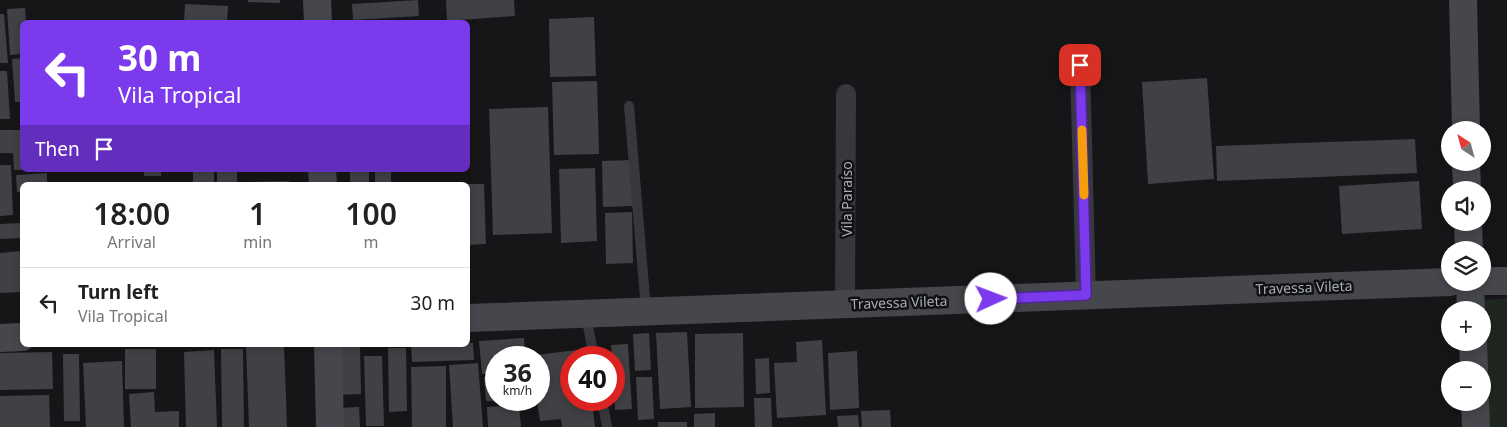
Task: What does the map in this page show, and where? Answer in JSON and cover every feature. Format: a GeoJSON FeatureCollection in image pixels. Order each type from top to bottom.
{"type":"FeatureCollection","features":[{"type":"Feature","properties":{"kind":"street"},"geometry":{"type":"LineString","coordinates":[[317,0],[318,20]]}},
{"type":"Feature","properties":{"kind":"street"},"geometry":{"type":"LineString","coordinates":[[1462,0],[1466,121]]}},
{"type":"Feature","properties":{"kind":"street"},"geometry":{"type":"LineString","coordinates":[[1080,65],[1086,295]]}},
{"type":"Feature","properties":{"kind":"street","name":"Vila Paraíso"},"geometry":{"type":"LineString","coordinates":[[845,304],[846,94]]}},
{"type":"Feature","properties":{"kind":"street"},"geometry":{"type":"LineString","coordinates":[[1491,281],[1507,281]]}},
{"type":"Feature","properties":{"kind":"street","name":"Travessa Vileta"},"geometry":{"type":"LineString","coordinates":[[470,318],[1441,282]]}},
{"type":"Feature","properties":{"kind":"street"},"geometry":{"type":"LineString","coordinates":[[0,338],[20,337]]}},
{"type":"Feature","properties":{"kind":"street"},"geometry":{"type":"LineString","coordinates":[[328,347],[330,427]]}},
{"type":"Feature","properties":{"kind":"street"},"geometry":{"type":"LineString","coordinates":[[1475,411],[1476,427]]}},
{"type":"Feature","properties":{"kind":"lane"},"geometry":{"type":"LineString","coordinates":[[629,106],[646,311]]}},
{"type":"Feature","properties":{"kind":"lane"},"geometry":{"type":"LineString","coordinates":[[586,314],[592,346]]}},
{"type":"Feature","properties":{"kind":"lane"},"geometry":{"type":"LineString","coordinates":[[604,411],[606,427]]}},
{"type":"Feature","properties":{"kind":"shaded area"},"geometry":{"type":"Polygon","coordinates":[[[1507,298],[1507,427],[1483,427],[1483,411],[1491,411],[1491,361],[1482,361],[1482,351],[1491,351],[1491,301],[1477,301],[1507,298]]]}},
{"type":"Feature","properties":{"kind":"building"},"geometry":{"type":"Polygon","coordinates":[[[248,0],[280,0],[280,3],[248,2],[248,0]]]}},
{"type":"Feature","properties":{"kind":"building"},"geometry":{"type":"Polygon","coordinates":[[[418,0],[419,16],[353,20],[352,4],[418,0]]]}},
{"type":"Feature","properties":{"kind":"building"},"geometry":{"type":"Polygon","coordinates":[[[446,0],[514,0],[515,16],[447,20],[446,0]]]}},
{"type":"Feature","properties":{"kind":"building"},"geometry":{"type":"Polygon","coordinates":[[[185,4],[228,6],[227,20],[184,20],[185,4]]]}},
{"type":"Feature","properties":{"kind":"building"},"geometry":{"type":"Polygon","coordinates":[[[25,8],[26,20],[20,20],[20,54],[10,55],[7,9],[25,8]]]}},
{"type":"Feature","properties":{"kind":"building"},"geometry":{"type":"Polygon","coordinates":[[[0,14],[4,14],[8,63],[0,63],[0,14]]]}},
{"type":"Feature","properties":{"kind":"building"},"geometry":{"type":"Polygon","coordinates":[[[594,17],[596,76],[550,77],[549,19],[594,17]]]}},
{"type":"Feature","properties":{"kind":"building"},"geometry":{"type":"Polygon","coordinates":[[[20,58],[20,102],[15,102],[12,59],[20,58]]]}},
{"type":"Feature","properties":{"kind":"building"},"geometry":{"type":"Polygon","coordinates":[[[0,71],[7,71],[10,119],[0,119],[0,71]]]}},
{"type":"Feature","properties":{"kind":"building"},"geometry":{"type":"Polygon","coordinates":[[[1207,78],[1214,179],[1148,184],[1142,82],[1207,78]]]}},
{"type":"Feature","properties":{"kind":"building"},"geometry":{"type":"Polygon","coordinates":[[[597,81],[599,154],[554,155],[552,82],[597,81]]]}},
{"type":"Feature","properties":{"kind":"building"},"geometry":{"type":"Polygon","coordinates":[[[548,107],[552,233],[493,235],[489,109],[548,107]]]}},
{"type":"Feature","properties":{"kind":"building"},"geometry":{"type":"Polygon","coordinates":[[[0,130],[20,130],[20,170],[14,170],[13,153],[0,153],[0,130]]]}},
{"type":"Feature","properties":{"kind":"building"},"geometry":{"type":"Polygon","coordinates":[[[1415,139],[1417,173],[1217,181],[1216,146],[1415,139]]]}},
{"type":"Feature","properties":{"kind":"building"},"geometry":{"type":"Polygon","coordinates":[[[632,160],[633,206],[603,207],[602,161],[632,160]]]}},
{"type":"Feature","properties":{"kind":"building"},"geometry":{"type":"Polygon","coordinates":[[[0,165],[11,165],[13,215],[0,216],[0,165]]]}},
{"type":"Feature","properties":{"kind":"building"},"geometry":{"type":"Polygon","coordinates":[[[595,168],[597,241],[561,243],[559,169],[595,168]]]}},
{"type":"Feature","properties":{"kind":"building"},"geometry":{"type":"Polygon","coordinates":[[[144,172],[161,172],[161,176],[144,176],[144,172]]]}},
{"type":"Feature","properties":{"kind":"building"},"geometry":{"type":"Polygon","coordinates":[[[193,172],[214,172],[214,182],[193,182],[193,172]]]}},
{"type":"Feature","properties":{"kind":"building"},"geometry":{"type":"Polygon","coordinates":[[[217,172],[237,172],[237,182],[217,182],[217,172]]]}},
{"type":"Feature","properties":{"kind":"building"},"geometry":{"type":"Polygon","coordinates":[[[350,172],[369,172],[369,182],[350,182],[350,172]]]}},
{"type":"Feature","properties":{"kind":"building"},"geometry":{"type":"Polygon","coordinates":[[[375,172],[391,172],[391,182],[375,182],[375,172]]]}},
{"type":"Feature","properties":{"kind":"building"},"geometry":{"type":"Polygon","coordinates":[[[47,173],[47,182],[20,182],[20,192],[17,192],[16,175],[47,173]]]}},
{"type":"Feature","properties":{"kind":"building"},"geometry":{"type":"Polygon","coordinates":[[[289,181],[289,182],[241,182],[289,181]]]}},
{"type":"Feature","properties":{"kind":"building"},"geometry":{"type":"Polygon","coordinates":[[[1419,181],[1422,229],[1342,234],[1339,186],[1419,181]]]}},
{"type":"Feature","properties":{"kind":"building"},"geometry":{"type":"Polygon","coordinates":[[[470,184],[484,184],[486,244],[470,245],[470,184]]]}},
{"type":"Feature","properties":{"kind":"building"},"geometry":{"type":"Polygon","coordinates":[[[632,212],[633,263],[606,264],[605,213],[632,212]]]}},
{"type":"Feature","properties":{"kind":"building"},"geometry":{"type":"Polygon","coordinates":[[[20,223],[20,238],[0,239],[0,224],[20,223]]]}},
{"type":"Feature","properties":{"kind":"building"},"geometry":{"type":"Polygon","coordinates":[[[20,251],[20,292],[0,293],[0,253],[20,251]]]}},
{"type":"Feature","properties":{"kind":"building"},"geometry":{"type":"Polygon","coordinates":[[[687,332],[691,407],[660,409],[656,333],[687,332]]]}},
{"type":"Feature","properties":{"kind":"building"},"geometry":{"type":"Polygon","coordinates":[[[649,333],[651,370],[635,371],[633,334],[649,333]]]}},
{"type":"Feature","properties":{"kind":"building"},"geometry":{"type":"Polygon","coordinates":[[[743,333],[744,407],[695,408],[695,334],[743,333]]]}},
{"type":"Feature","properties":{"kind":"building"},"geometry":{"type":"Polygon","coordinates":[[[524,338],[524,346],[485,346],[485,374],[482,374],[479,341],[524,338]]]}},
{"type":"Feature","properties":{"kind":"building"},"geometry":{"type":"Polygon","coordinates":[[[822,340],[826,415],[777,418],[774,363],[797,362],[796,342],[822,340]]]}},
{"type":"Feature","properties":{"kind":"building"},"geometry":{"type":"Polygon","coordinates":[[[470,343],[473,343],[474,360],[412,362],[411,347],[470,347],[470,343]]]}},
{"type":"Feature","properties":{"kind":"building"},"geometry":{"type":"Polygon","coordinates":[[[628,344],[632,409],[625,409],[625,346],[611,345],[628,344]]]}},
{"type":"Feature","properties":{"kind":"building"},"geometry":{"type":"Polygon","coordinates":[[[246,347],[284,347],[287,427],[249,427],[246,347]]]}},
{"type":"Feature","properties":{"kind":"building"},"geometry":{"type":"Polygon","coordinates":[[[335,347],[360,347],[361,394],[336,395],[335,347]]]}},
{"type":"Feature","properties":{"kind":"building"},"geometry":{"type":"Polygon","coordinates":[[[388,348],[406,348],[407,411],[389,412],[388,348]]]}},
{"type":"Feature","properties":{"kind":"building"},"geometry":{"type":"Polygon","coordinates":[[[125,349],[156,349],[156,389],[125,389],[125,349]]]}},
{"type":"Feature","properties":{"kind":"building"},"geometry":{"type":"Polygon","coordinates":[[[221,349],[243,349],[244,427],[222,427],[221,349]]]}},
{"type":"Feature","properties":{"kind":"building"},"geometry":{"type":"Polygon","coordinates":[[[214,350],[217,427],[186,427],[184,352],[214,350]]]}},
{"type":"Feature","properties":{"kind":"building"},"geometry":{"type":"Polygon","coordinates":[[[857,351],[859,408],[830,410],[828,353],[857,351]]]}},
{"type":"Feature","properties":{"kind":"building"},"geometry":{"type":"Polygon","coordinates":[[[52,352],[53,389],[0,390],[0,353],[52,352]]]}},
{"type":"Feature","properties":{"kind":"building"},"geometry":{"type":"Polygon","coordinates":[[[560,352],[560,411],[593,411],[595,427],[562,427],[561,419],[540,421],[539,411],[550,411],[550,353],[560,352]]]}},
{"type":"Feature","properties":{"kind":"building"},"geometry":{"type":"Polygon","coordinates":[[[63,354],[79,354],[80,421],[64,421],[63,354]]]}},
{"type":"Feature","properties":{"kind":"building"},"geometry":{"type":"Polygon","coordinates":[[[364,356],[382,356],[384,426],[366,426],[364,356]]]}},
{"type":"Feature","properties":{"kind":"building"},"geometry":{"type":"Polygon","coordinates":[[[769,358],[770,393],[756,394],[755,359],[769,358]]]}},
{"type":"Feature","properties":{"kind":"building"},"geometry":{"type":"Polygon","coordinates":[[[122,361],[124,427],[86,427],[83,363],[122,361]]]}},
{"type":"Feature","properties":{"kind":"building"},"geometry":{"type":"Polygon","coordinates":[[[478,363],[483,427],[453,427],[449,365],[478,363]]]}},
{"type":"Feature","properties":{"kind":"building"},"geometry":{"type":"Polygon","coordinates":[[[446,366],[446,427],[412,427],[411,367],[446,366]]]}},
{"type":"Feature","properties":{"kind":"building"},"geometry":{"type":"Polygon","coordinates":[[[636,377],[652,377],[654,419],[638,420],[636,377]]]}},
{"type":"Feature","properties":{"kind":"building"},"geometry":{"type":"Polygon","coordinates":[[[154,392],[155,412],[179,411],[179,427],[131,427],[129,394],[154,392]]]}},
{"type":"Feature","properties":{"kind":"building"},"geometry":{"type":"Polygon","coordinates":[[[49,395],[50,427],[0,427],[0,396],[49,395]]]}},
{"type":"Feature","properties":{"kind":"building"},"geometry":{"type":"Polygon","coordinates":[[[754,398],[771,398],[772,427],[755,427],[754,398]]]}},
{"type":"Feature","properties":{"kind":"building"},"geometry":{"type":"Polygon","coordinates":[[[359,407],[360,427],[340,427],[339,408],[359,407]]]}},
{"type":"Feature","properties":{"kind":"building"},"geometry":{"type":"Polygon","coordinates":[[[890,410],[891,427],[862,427],[861,411],[890,410]]]}},
{"type":"Feature","properties":{"kind":"building"},"geometry":{"type":"Polygon","coordinates":[[[487,411],[520,411],[521,427],[488,427],[487,411]]]}},
{"type":"Feature","properties":{"kind":"building"},"geometry":{"type":"Polygon","coordinates":[[[715,413],[715,427],[694,427],[694,414],[715,413]]]}},
{"type":"Feature","properties":{"kind":"building"},"geometry":{"type":"Polygon","coordinates":[[[858,415],[859,427],[838,427],[837,416],[858,415]]]}},
{"type":"Feature","properties":{"kind":"building"},"geometry":{"type":"Polygon","coordinates":[[[658,422],[687,422],[687,427],[658,427],[658,422]]]}},
{"type":"Feature","properties":{"kind":"slow traffic"},"geometry":{"type":"LineString","coordinates":[[1082,130],[1084,195]]}},
{"type":"Feature","properties":{"kind":"route"},"geometry":{"type":"LineString","coordinates":[[991,299],[1086,295],[1080,65]]}}]}
